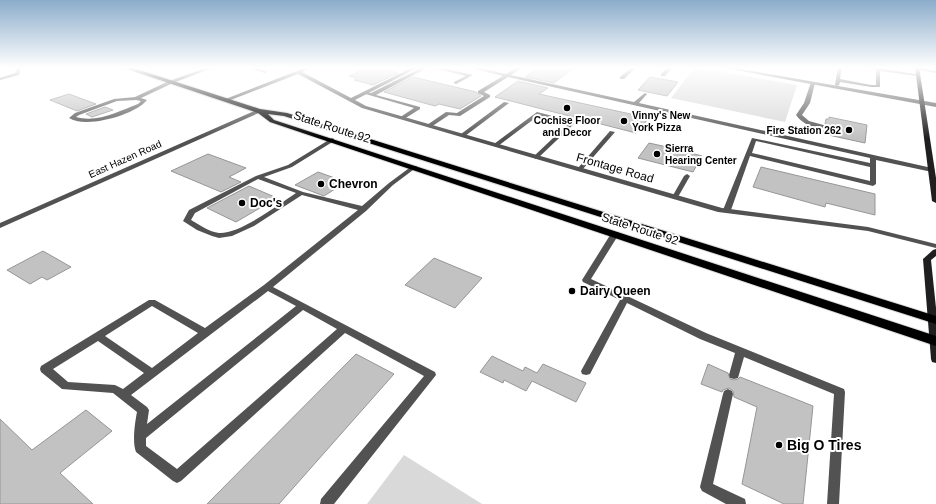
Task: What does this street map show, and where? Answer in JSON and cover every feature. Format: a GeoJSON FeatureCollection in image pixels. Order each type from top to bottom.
{"type":"FeatureCollection","features":[{"type":"Feature","properties":{"kind":"main road"},"geometry":{"type":"LineString","coordinates":[[197,91],[259,111]]}},
{"type":"Feature","properties":{"kind":"main road","name":"State Route 92"},"geometry":{"type":"LineString","coordinates":[[259,111],[272,121],[935,341]]}},
{"type":"Feature","properties":{"kind":"main road","name":"State Route 92"},"geometry":{"type":"LineString","coordinates":[[259,111],[285,114],[934,320]]}},
{"type":"Feature","properties":{"kind":"main road"},"geometry":{"type":"LineString","coordinates":[[414,167],[425,158]]}},
{"type":"Feature","properties":{"kind":"street"},"geometry":{"type":"LineString","coordinates":[[136,98],[144,100],[140,105],[104,119],[81,122],[72,118],[77,114],[116,100],[136,98],[152,91]]}},
{"type":"Feature","properties":{"kind":"street"},"geometry":{"type":"LineString","coordinates":[[226,100],[250,91]]}},
{"type":"Feature","properties":{"kind":"street","name":"Frontage Road"},"geometry":{"type":"LineString","coordinates":[[333,91],[364,107],[722,210],[868,229],[936,246]]}},
{"type":"Feature","properties":{"kind":"street"},"geometry":{"type":"LineString","coordinates":[[351,100],[369,91]]}},
{"type":"Feature","properties":{"kind":"street"},"geometry":{"type":"LineString","coordinates":[[371,95],[380,91]]}},
{"type":"Feature","properties":{"kind":"street"},"geometry":{"type":"LineString","coordinates":[[429,126],[448,113],[458,116],[488,96],[480,92],[483,91]]}},
{"type":"Feature","properties":{"kind":"street"},"geometry":{"type":"LineString","coordinates":[[574,91],[932,170]]}},
{"type":"Feature","properties":{"kind":"street"},"geometry":{"type":"LineString","coordinates":[[811,91],[807,103],[799,115],[801,120],[808,124],[825,127]]}},
{"type":"Feature","properties":{"kind":"street"},"geometry":{"type":"LineString","coordinates":[[852,91],[936,105]]}},
{"type":"Feature","properties":{"kind":"street"},"geometry":{"type":"LineString","coordinates":[[921,91],[936,201]]}},
{"type":"Feature","properties":{"kind":"street"},"geometry":{"type":"LineString","coordinates":[[364,93],[418,108],[402,118]]}},
{"type":"Feature","properties":{"kind":"street"},"geometry":{"type":"LineString","coordinates":[[635,104],[644,94]]}},
{"type":"Feature","properties":{"kind":"street"},"geometry":{"type":"LineString","coordinates":[[463,135],[506,103]]}},
{"type":"Feature","properties":{"kind":"street","name":"East Hazen Road"},"geometry":{"type":"LineString","coordinates":[[0,226],[259,111]]}},
{"type":"Feature","properties":{"kind":"street"},"geometry":{"type":"LineString","coordinates":[[496,145],[537,114],[573,122],[536,156]]}},
{"type":"Feature","properties":{"kind":"street"},"geometry":{"type":"LineString","coordinates":[[580,169],[612,132]]}},
{"type":"Feature","properties":{"kind":"street"},"geometry":{"type":"LineString","coordinates":[[301,193],[245,228],[224,235],[209,233],[187,221],[192,212],[258,176],[290,166],[332,140]]}},
{"type":"Feature","properties":{"kind":"street"},"geometry":{"type":"LineString","coordinates":[[727,210],[754,140],[873,166]]}},
{"type":"Feature","properties":{"kind":"street"},"geometry":{"type":"LineString","coordinates":[[748,154],[873,184],[873,157]]}},
{"type":"Feature","properties":{"kind":"street"},"geometry":{"type":"LineString","coordinates":[[122,395],[267,287],[363,209],[391,184],[414,167]]}},
{"type":"Feature","properties":{"kind":"street"},"geometry":{"type":"LineString","coordinates":[[258,176],[301,193],[363,209]]}},
{"type":"Feature","properties":{"kind":"street"},"geometry":{"type":"LineString","coordinates":[[675,196],[687,176]]}},
{"type":"Feature","properties":{"kind":"street"},"geometry":{"type":"LineString","coordinates":[[615,234],[586,280],[703,336],[840,392],[833,504]]}},
{"type":"Feature","properties":{"kind":"street"},"geometry":{"type":"LineString","coordinates":[[936,252],[927,259],[934,320],[936,359]]}},
{"type":"Feature","properties":{"kind":"street"},"geometry":{"type":"LineString","coordinates":[[267,287],[431,375],[326,504]]}},
{"type":"Feature","properties":{"kind":"street"},"geometry":{"type":"LineString","coordinates":[[586,370],[625,299]]}},
{"type":"Feature","properties":{"kind":"street"},"geometry":{"type":"LineString","coordinates":[[205,334],[152,302],[45,369],[66,386],[115,388],[143,410],[140,448],[177,477],[344,328]]}},
{"type":"Feature","properties":{"kind":"street"},"geometry":{"type":"LineString","coordinates":[[140,436],[302,306]]}},
{"type":"Feature","properties":{"kind":"street"},"geometry":{"type":"LineString","coordinates":[[98,336],[152,373]]}},
{"type":"Feature","properties":{"kind":"street"},"geometry":{"type":"LineString","coordinates":[[734,375],[741,351]]}},
{"type":"Feature","properties":{"kind":"street"},"geometry":{"type":"LineString","coordinates":[[728,394],[706,486],[740,504]]}},
{"type":"Feature","properties":{"kind":"shaded area"},"geometry":{"type":"Polygon","coordinates":[[[677,91],[795,91],[785,122],[671,98],[677,91]]]}},
{"type":"Feature","properties":{"kind":"shaded area"},"geometry":{"type":"Polygon","coordinates":[[[404,455],[482,504],[367,504],[404,455]]]}},
{"type":"Feature","properties":{"kind":"building"},"geometry":{"type":"Polygon","coordinates":[[[387,91],[470,91],[476,92],[481,96],[460,109],[439,104],[435,106],[384,92],[387,91]]]}},
{"type":"Feature","properties":{"kind":"building"},"geometry":{"type":"Polygon","coordinates":[[[504,91],[544,91],[539,94],[649,118],[636,133],[495,97],[504,91]]]}},
{"type":"Feature","properties":{"kind":"building"},"geometry":{"type":"Polygon","coordinates":[[[641,91],[671,91],[667,96],[641,91]]]}},
{"type":"Feature","properties":{"kind":"building"},"geometry":{"type":"Polygon","coordinates":[[[69,94],[96,104],[77,111],[50,100],[69,94]]]}},
{"type":"Feature","properties":{"kind":"building"},"geometry":{"type":"Polygon","coordinates":[[[105,107],[113,110],[92,117],[86,114],[105,107]]]}},
{"type":"Feature","properties":{"kind":"building","name":"Fire Station 262"},"geometry":{"type":"Polygon","coordinates":[[[829,117],[867,125],[865,143],[824,134],[824,130],[828,128],[828,125],[825,124],[826,119],[829,119],[829,117]]]}},
{"type":"Feature","properties":{"kind":"building"},"geometry":{"type":"Polygon","coordinates":[[[649,143],[702,156],[693,172],[638,158],[649,143]]]}},
{"type":"Feature","properties":{"kind":"building"},"geometry":{"type":"Polygon","coordinates":[[[208,154],[246,168],[229,177],[241,182],[221,192],[171,171],[208,154]]]}},
{"type":"Feature","properties":{"kind":"building"},"geometry":{"type":"Polygon","coordinates":[[[761,167],[875,194],[875,215],[826,203],[825,207],[753,187],[761,167]]]}},
{"type":"Feature","properties":{"kind":"building","name":"Chevron"},"geometry":{"type":"Polygon","coordinates":[[[318,172],[346,182],[324,196],[295,185],[318,172]]]}},
{"type":"Feature","properties":{"kind":"building","name":"Doc's"},"geometry":{"type":"Polygon","coordinates":[[[249,186],[277,198],[236,222],[207,208],[249,186]]]}},
{"type":"Feature","properties":{"kind":"building"},"geometry":{"type":"Polygon","coordinates":[[[43,251],[71,267],[47,280],[42,277],[30,284],[7,270],[43,251]]]}},
{"type":"Feature","properties":{"kind":"building"},"geometry":{"type":"Polygon","coordinates":[[[434,258],[482,278],[455,308],[405,285],[434,258]]]}},
{"type":"Feature","properties":{"kind":"building"},"geometry":{"type":"Polygon","coordinates":[[[356,354],[394,374],[279,504],[207,504],[356,354]]]}},
{"type":"Feature","properties":{"kind":"building"},"geometry":{"type":"Polygon","coordinates":[[[492,356],[523,371],[525,367],[537,373],[543,364],[586,383],[576,402],[532,381],[526,391],[504,380],[503,383],[480,372],[492,356]]]}},
{"type":"Feature","properties":{"kind":"building","name":"Big O Tires"},"geometry":{"type":"Polygon","coordinates":[[[708,364],[728,373],[730,379],[734,380],[740,377],[813,406],[803,504],[784,504],[742,484],[757,407],[734,397],[733,391],[729,388],[723,390],[722,392],[701,384],[708,364]]]}},
{"type":"Feature","properties":{"kind":"building"},"geometry":{"type":"Polygon","coordinates":[[[86,410],[112,431],[60,473],[93,504],[0,504],[0,419],[32,450],[86,410]]]}},
{"type":"Feature","properties":{"kind":"place","name":"Cochise Floor and Decor"},"geometry":{"type":"Point","coordinates":[567,108]}},
{"type":"Feature","properties":{"kind":"place","name":"Vinny's New York Pizza"},"geometry":{"type":"Point","coordinates":[624,121]}},
{"type":"Feature","properties":{"kind":"place","name":"Fire Station 262"},"geometry":{"type":"Point","coordinates":[849,130]}},
{"type":"Feature","properties":{"kind":"place","name":"Sierra Hearing Center"},"geometry":{"type":"Point","coordinates":[657,154]}},
{"type":"Feature","properties":{"kind":"place","name":"Chevron"},"geometry":{"type":"Point","coordinates":[321,184]}},
{"type":"Feature","properties":{"kind":"place","name":"Doc's"},"geometry":{"type":"Point","coordinates":[242,203]}},
{"type":"Feature","properties":{"kind":"place","name":"Dairy Queen"},"geometry":{"type":"Point","coordinates":[572,291]}},
{"type":"Feature","properties":{"kind":"place","name":"Big O Tires"},"geometry":{"type":"Point","coordinates":[779,445]}}]}
